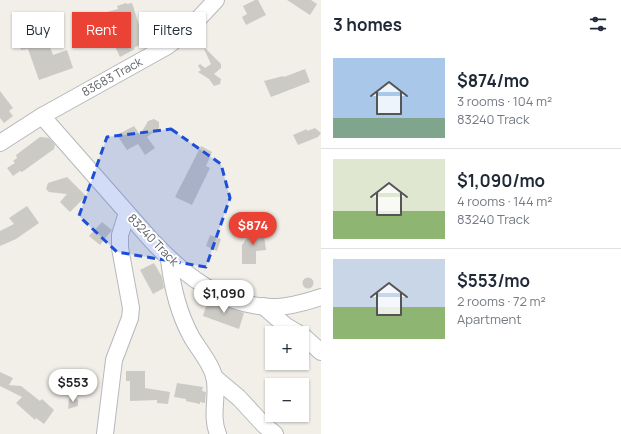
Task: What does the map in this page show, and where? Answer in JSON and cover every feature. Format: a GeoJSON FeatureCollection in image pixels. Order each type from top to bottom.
{"type":"FeatureCollection","features":[{"type":"Feature","properties":{"kind":"street","name":"83683 Track"},"geometry":{"type":"LineString","coordinates":[[0,143],[42,116],[166,47],[186,32],[216,0]]}},
{"type":"Feature","properties":{"kind":"street","name":"83240 Track"},"geometry":{"type":"LineString","coordinates":[[42,116],[169,259],[187,274],[229,300],[262,306],[273,307],[289,305],[321,297]]}},
{"type":"Feature","properties":{"kind":"street"},"geometry":{"type":"LineString","coordinates":[[106,434],[114,360],[130,313],[130,298],[120,248],[120,235],[127,213]]}},
{"type":"Feature","properties":{"kind":"street"},"geometry":{"type":"LineString","coordinates":[[169,259],[172,285],[178,307],[191,336],[205,357],[214,377],[216,388],[214,415],[218,434]]}},
{"type":"Feature","properties":{"kind":"street"},"geometry":{"type":"LineString","coordinates":[[262,306],[286,326]]}},
{"type":"Feature","properties":{"kind":"street"},"geometry":{"type":"LineString","coordinates":[[309,342],[321,352]]}},
{"type":"Feature","properties":{"kind":"street"},"geometry":{"type":"LineString","coordinates":[[214,377],[239,398],[264,425],[275,434]]}},
{"type":"Feature","properties":{"kind":"highlighted area"},"geometry":{"type":"Polygon","coordinates":[[[171,129],[221,164],[230,198],[206,267],[117,252],[79,216],[107,137],[171,129]]]}},
{"type":"Feature","properties":{"kind":"building"},"geometry":{"type":"Polygon","coordinates":[[[258,0],[266,15],[246,25],[242,17],[247,14],[243,6],[258,0]]]}},
{"type":"Feature","properties":{"kind":"building"},"geometry":{"type":"Polygon","coordinates":[[[287,0],[311,0],[317,4],[310,15],[287,0]]]}},
{"type":"Feature","properties":{"kind":"building"},"geometry":{"type":"Polygon","coordinates":[[[132,3],[139,25],[139,45],[120,57],[116,48],[131,48],[131,12],[107,12],[118,9],[117,6],[132,3]]]}},
{"type":"Feature","properties":{"kind":"building"},"geometry":{"type":"Polygon","coordinates":[[[20,48],[50,48],[53,55],[67,50],[73,68],[39,80],[28,49],[21,50],[20,48]]]}},
{"type":"Feature","properties":{"kind":"building"},"geometry":{"type":"Polygon","coordinates":[[[205,48],[221,64],[221,68],[214,74],[221,79],[220,84],[214,86],[209,79],[198,72],[201,70],[198,66],[200,64],[205,68],[211,64],[204,49],[205,48]]]}},
{"type":"Feature","properties":{"kind":"building"},"geometry":{"type":"Polygon","coordinates":[[[305,69],[310,82],[271,97],[264,81],[284,77],[305,69]]]}},
{"type":"Feature","properties":{"kind":"building"},"geometry":{"type":"Polygon","coordinates":[[[0,91],[13,108],[9,111],[13,116],[4,123],[0,118],[0,91]]]}},
{"type":"Feature","properties":{"kind":"building"},"geometry":{"type":"Polygon","coordinates":[[[154,119],[159,122],[159,128],[147,137],[155,148],[145,155],[138,144],[127,150],[117,135],[134,126],[140,135],[148,121],[154,119]]]}},
{"type":"Feature","properties":{"kind":"building"},"geometry":{"type":"Polygon","coordinates":[[[315,128],[321,133],[318,137],[298,145],[293,135],[307,129],[307,131],[315,128]]]}},
{"type":"Feature","properties":{"kind":"building"},"geometry":{"type":"Polygon","coordinates":[[[40,137],[49,138],[55,145],[54,149],[22,172],[20,171],[13,176],[7,168],[15,163],[13,161],[17,158],[16,155],[40,137]]]}},
{"type":"Feature","properties":{"kind":"building"},"geometry":{"type":"Polygon","coordinates":[[[201,146],[212,152],[206,166],[210,168],[192,205],[175,197],[201,146]]]}},
{"type":"Feature","properties":{"kind":"building"},"geometry":{"type":"Polygon","coordinates":[[[67,177],[86,196],[70,212],[60,202],[67,194],[49,192],[46,189],[48,183],[67,177]]]}},
{"type":"Feature","properties":{"kind":"building"},"geometry":{"type":"Polygon","coordinates":[[[27,206],[39,223],[16,239],[0,246],[0,231],[14,224],[9,218],[27,206]]]}},
{"type":"Feature","properties":{"kind":"building"},"geometry":{"type":"Polygon","coordinates":[[[102,222],[112,230],[100,245],[89,236],[102,222]]]}},
{"type":"Feature","properties":{"kind":"building"},"geometry":{"type":"Polygon","coordinates":[[[263,229],[266,250],[256,251],[256,264],[242,264],[242,245],[247,238],[246,230],[263,229]]]}},
{"type":"Feature","properties":{"kind":"building"},"geometry":{"type":"Polygon","coordinates":[[[210,235],[221,239],[217,251],[206,246],[210,235]]]}},
{"type":"Feature","properties":{"kind":"building"},"geometry":{"type":"Polygon","coordinates":[[[154,263],[162,277],[164,288],[153,294],[140,270],[154,263]]]}},
{"type":"Feature","properties":{"kind":"building"},"geometry":{"type":"Polygon","coordinates":[[[308,277],[312,279],[314,283],[312,287],[308,289],[304,287],[302,283],[304,279],[308,277]]]}},
{"type":"Feature","properties":{"kind":"building"},"geometry":{"type":"Polygon","coordinates":[[[208,300],[244,313],[239,329],[203,316],[208,300]]]}},
{"type":"Feature","properties":{"kind":"building"},"geometry":{"type":"Polygon","coordinates":[[[126,371],[145,371],[145,388],[170,392],[168,404],[157,403],[157,400],[130,401],[130,381],[126,381],[126,371]]]}},
{"type":"Feature","properties":{"kind":"building"},"geometry":{"type":"Polygon","coordinates":[[[0,372],[13,378],[9,385],[21,386],[40,401],[42,399],[54,410],[44,424],[36,418],[35,420],[16,403],[22,397],[0,386],[0,372]]]}},
{"type":"Feature","properties":{"kind":"building"},"geometry":{"type":"Polygon","coordinates":[[[177,383],[203,387],[202,391],[206,392],[205,403],[200,402],[200,404],[174,397],[177,383]]]}},
{"type":"Feature","properties":{"kind":"building"},"geometry":{"type":"Polygon","coordinates":[[[74,397],[78,400],[78,406],[68,409],[69,399],[74,397]]]}}]}
